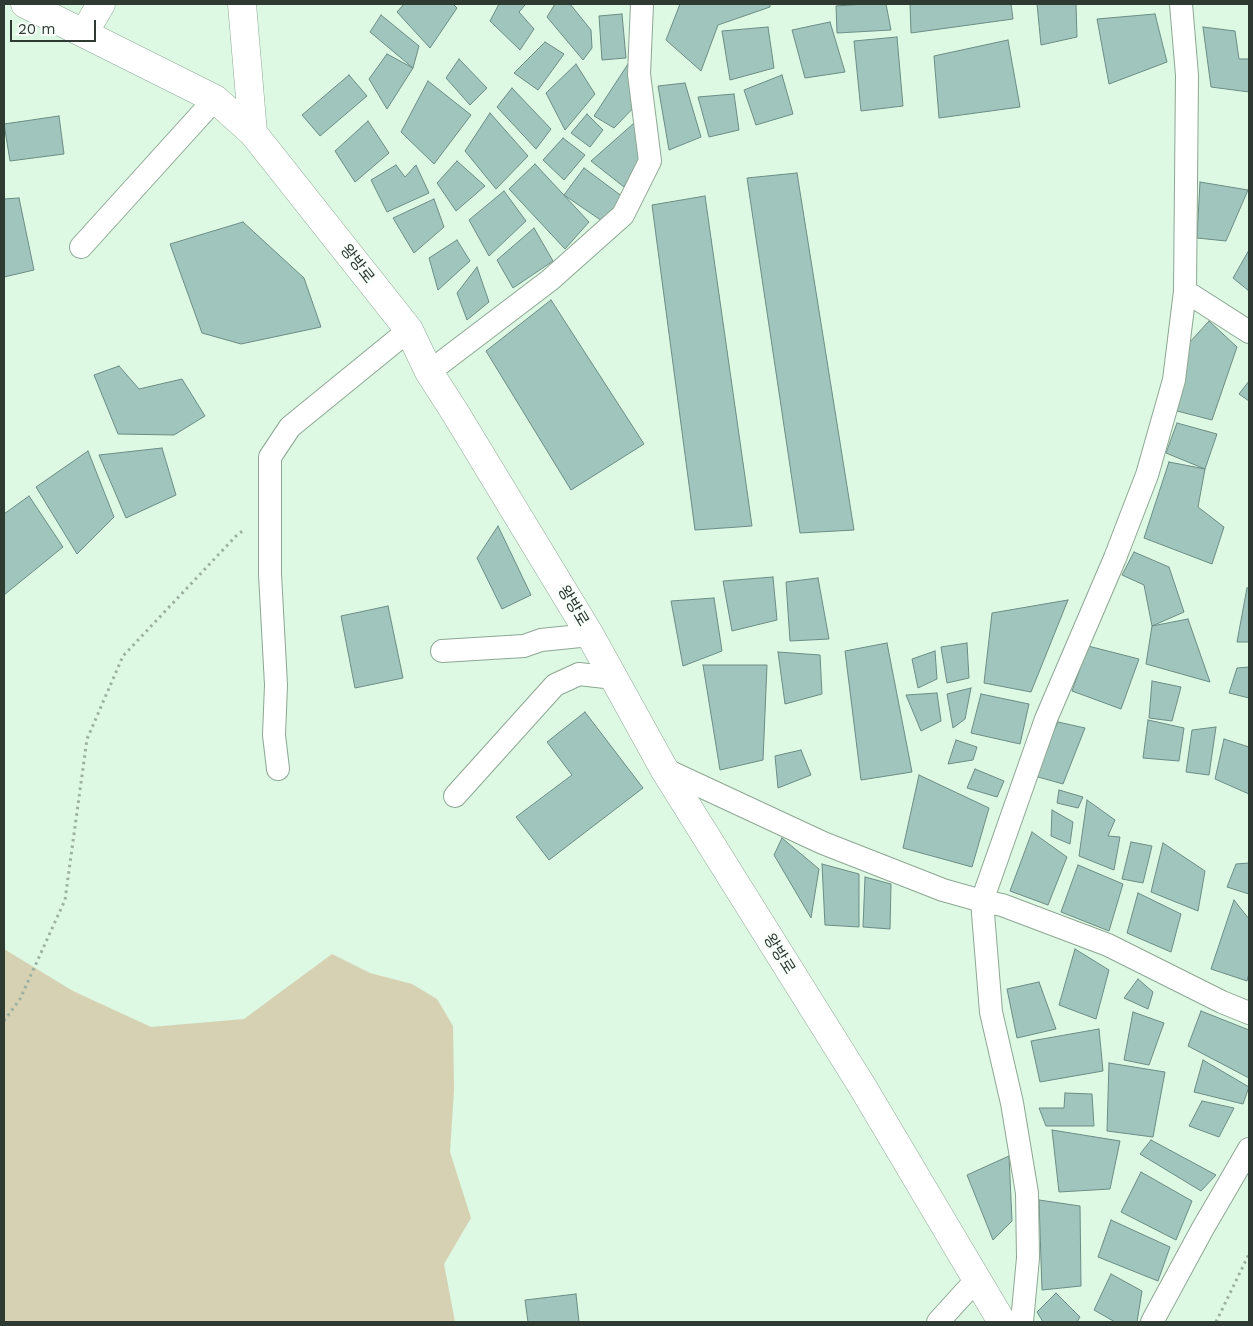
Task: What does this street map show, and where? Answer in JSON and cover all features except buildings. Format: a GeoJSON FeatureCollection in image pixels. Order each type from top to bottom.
{"type":"FeatureCollection","features":[{"type":"Feature","properties":{"kind":"main road","name":"왕방로"},"geometry":{"type":"LineString","coordinates":[[25,4],[215,99],[253,133],[409,330],[429,372],[590,635],[664,769],[862,1086],[1002,1322]]}},
{"type":"Feature","properties":{"kind":"main road"},"geometry":{"type":"LineString","coordinates":[[84,33],[101,4]]}},
{"type":"Feature","properties":{"kind":"main road"},"geometry":{"type":"LineString","coordinates":[[242,4],[253,133]]}},
{"type":"Feature","properties":{"kind":"street"},"geometry":{"type":"LineString","coordinates":[[429,372],[550,280],[622,215],[650,161],[639,74],[642,4]]}},
{"type":"Feature","properties":{"kind":"street"},"geometry":{"type":"LineString","coordinates":[[1022,1322],[1028,1258],[1027,1193],[1012,1103],[991,1012],[982,901],[1046,719],[1115,558],[1146,475],[1174,380],[1185,291],[1187,75],[1181,4]]}},
{"type":"Feature","properties":{"kind":"street"},"geometry":{"type":"LineString","coordinates":[[80,247],[215,99]]}},
{"type":"Feature","properties":{"kind":"street"},"geometry":{"type":"LineString","coordinates":[[1185,291],[1249,332]]}},
{"type":"Feature","properties":{"kind":"street"},"geometry":{"type":"LineString","coordinates":[[278,769],[274,735],[276,685],[270,574],[270,457],[290,427],[409,330]]}},
{"type":"Feature","properties":{"kind":"street"},"geometry":{"type":"LineString","coordinates":[[442,651],[524,646],[541,640],[590,635]]}},
{"type":"Feature","properties":{"kind":"street"},"geometry":{"type":"LineString","coordinates":[[454,796],[555,685],[579,674],[614,678]]}},
{"type":"Feature","properties":{"kind":"street"},"geometry":{"type":"LineString","coordinates":[[664,769],[823,843],[943,890],[1002,905],[1108,945],[1222,1002],[1249,1013]]}},
{"type":"Feature","properties":{"kind":"street"},"geometry":{"type":"LineString","coordinates":[[1152,1322],[1249,1149]]}},
{"type":"Feature","properties":{"kind":"street"},"geometry":{"type":"LineString","coordinates":[[938,1322],[976,1279]]}},
{"type":"Feature","properties":{"kind":"path"},"geometry":{"type":"LineString","coordinates":[[4,1021],[20,998],[65,900],[87,739],[122,656],[236,536],[271,507]]}},
{"type":"Feature","properties":{"kind":"path"},"geometry":{"type":"LineString","coordinates":[[1216,1322],[1249,1254]]}},
{"type":"Feature","properties":{"kind":"shaded area"},"geometry":{"type":"Polygon","coordinates":[[[4,949],[73,991],[151,1027],[244,1019],[332,954],[370,973],[412,984],[437,999],[453,1026],[454,1090],[450,1152],[471,1218],[444,1264],[455,1322],[4,1322],[4,949]]]}}]}
